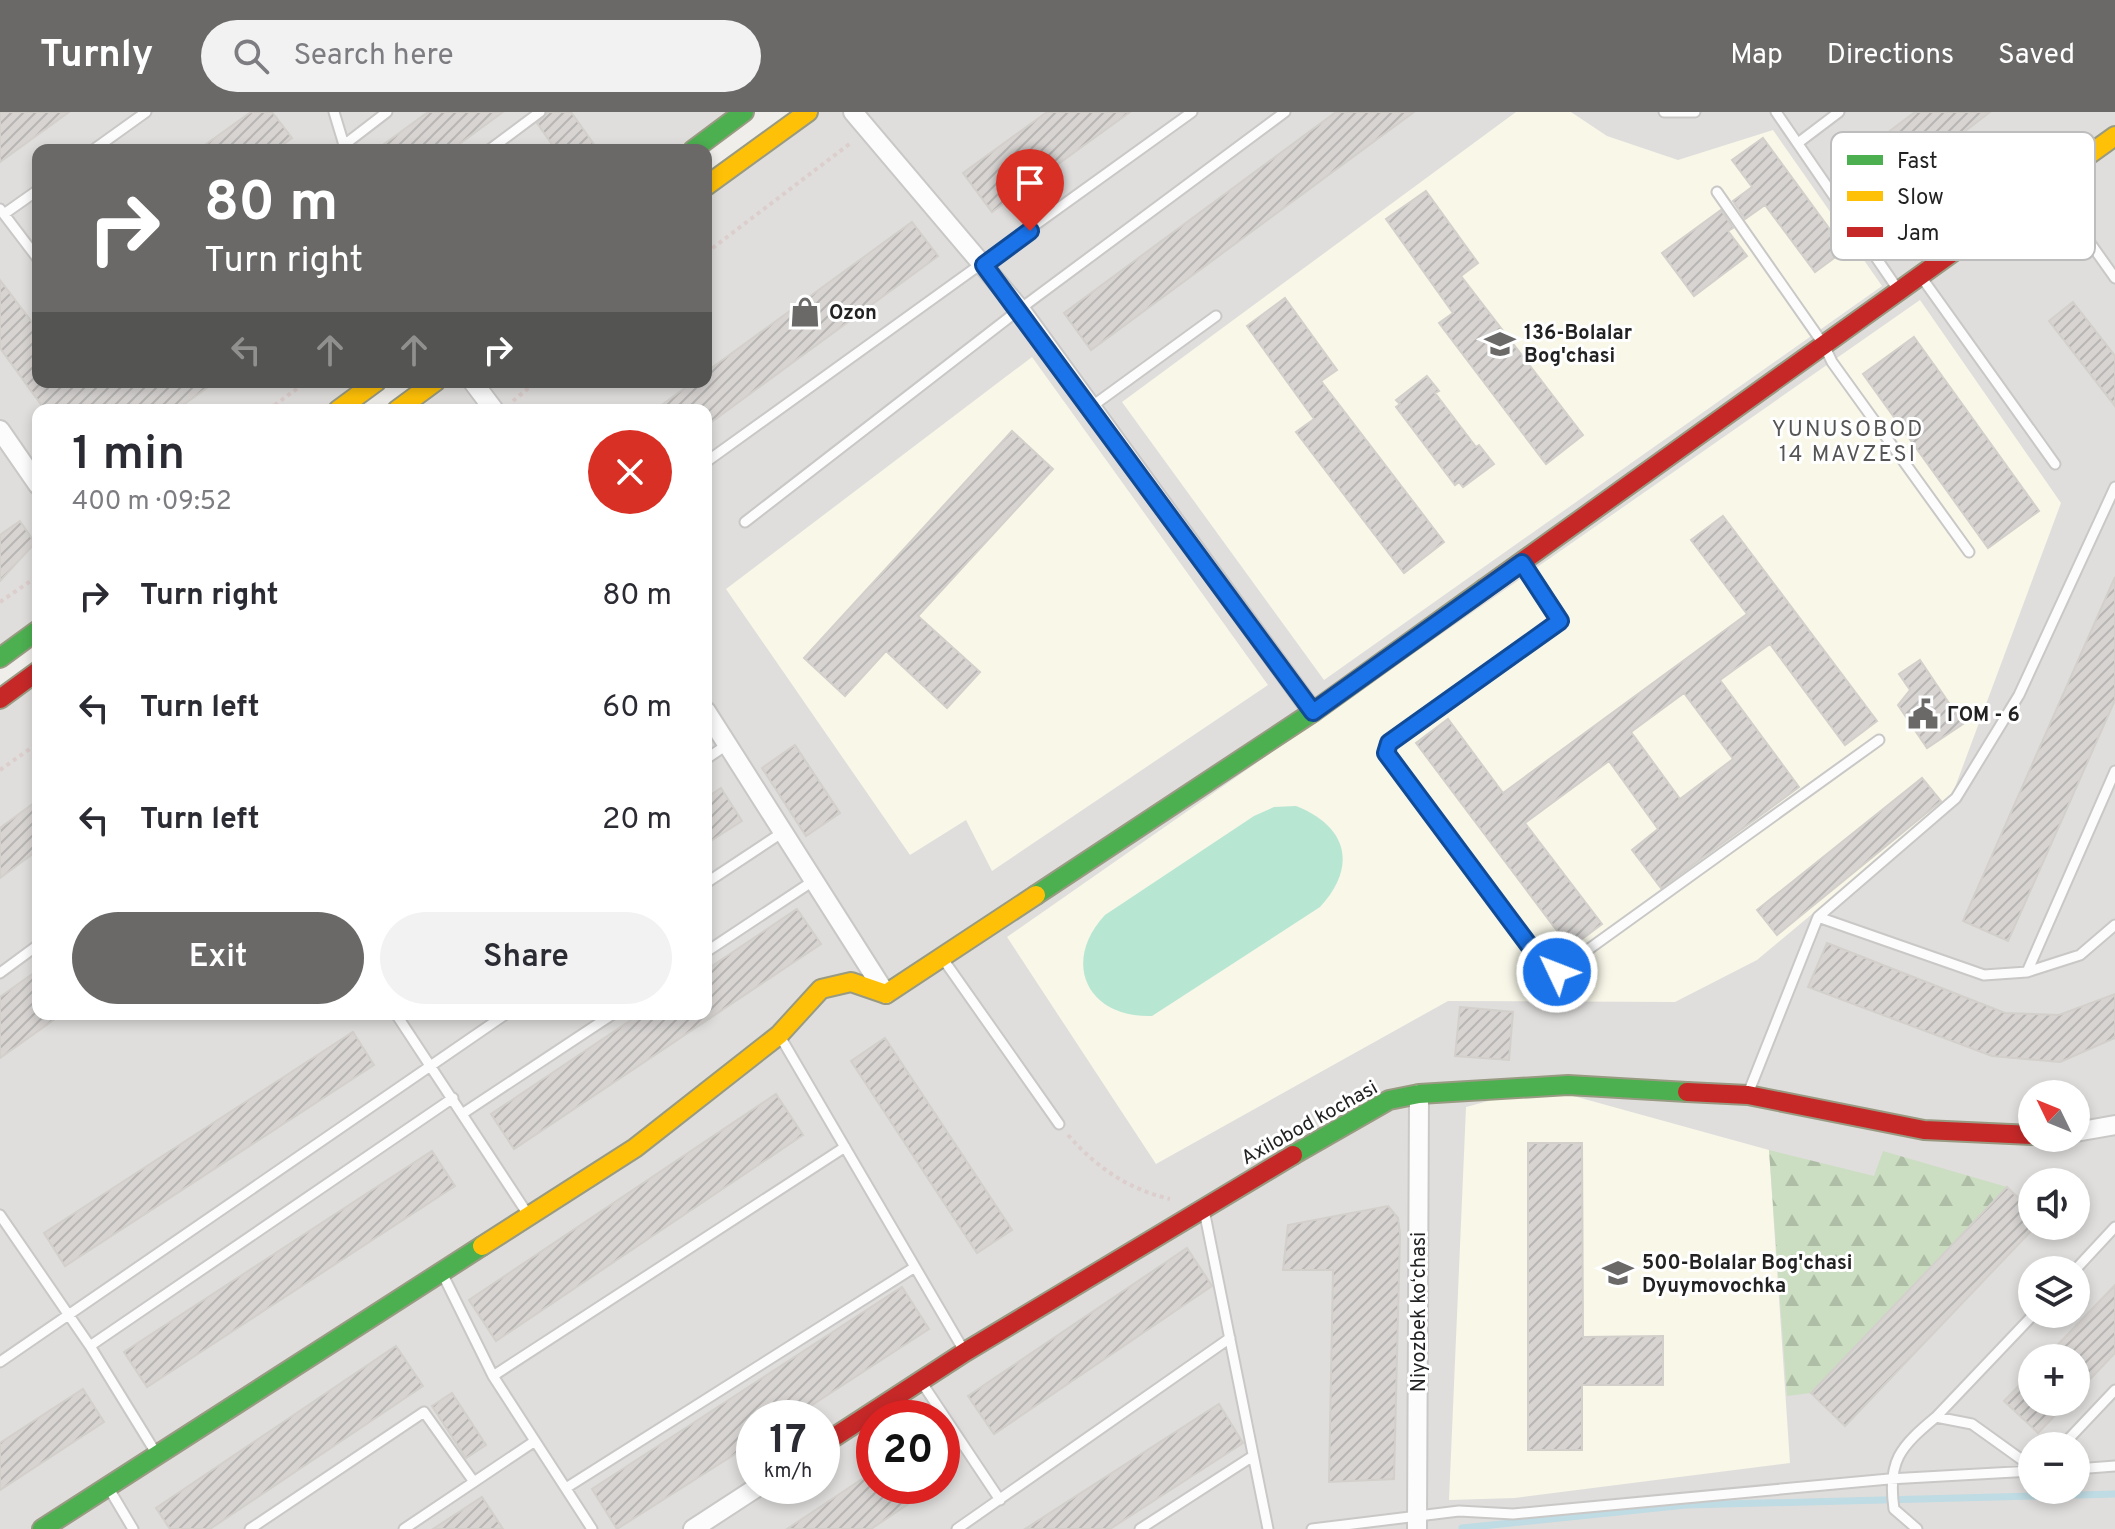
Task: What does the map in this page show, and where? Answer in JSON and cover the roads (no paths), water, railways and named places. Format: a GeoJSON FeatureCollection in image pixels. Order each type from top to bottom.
{"type":"FeatureCollection","features":[{"type":"Feature","properties":{"kind":"street"},"geometry":{"type":"LineString","coordinates":[[701,144],[744,112]]}},
{"type":"Feature","properties":{"kind":"street"},"geometry":{"type":"LineString","coordinates":[[712,182],[808,112]]}},
{"type":"Feature","properties":{"kind":"street"},"geometry":{"type":"LineString","coordinates":[[853,112],[1020,309],[1313,712]]}},
{"type":"Feature","properties":{"kind":"street"},"geometry":{"type":"LineString","coordinates":[[2095,151],[2115,136]]}},
{"type":"Feature","properties":{"kind":"street"},"geometry":{"type":"LineString","coordinates":[[886,994],[1313,712],[1947,260]]}},
{"type":"Feature","properties":{"kind":"street"},"geometry":{"type":"LineString","coordinates":[[346,404],[368,388]]}},
{"type":"Feature","properties":{"kind":"street"},"geometry":{"type":"LineString","coordinates":[[405,404],[427,388]]}},
{"type":"Feature","properties":{"kind":"street"},"geometry":{"type":"LineString","coordinates":[[0,430],[32,476]]}},
{"type":"Feature","properties":{"kind":"street"},"geometry":{"type":"LineString","coordinates":[[2,653],[32,634]]}},
{"type":"Feature","properties":{"kind":"street"},"geometry":{"type":"LineString","coordinates":[[0,699],[32,675]]}},
{"type":"Feature","properties":{"kind":"street"},"geometry":{"type":"LineString","coordinates":[[712,720],[886,994]]}},
{"type":"Feature","properties":{"kind":"street"},"geometry":{"type":"LineString","coordinates":[[42,1529],[635,1148],[779,1035],[821,989],[836,983],[869,985],[886,994]]}},
{"type":"Feature","properties":{"kind":"street","name":"Axilobod kochasi"},"geometry":{"type":"LineString","coordinates":[[840,1433],[965,1352],[1203,1207],[1389,1100],[1419,1094],[1568,1085],[1748,1095],[1924,1130],[2018,1134]]}},
{"type":"Feature","properties":{"kind":"street","name":"Niyozbek koʻchasi"},"geometry":{"type":"LineString","coordinates":[[1417,1522],[1419,1094]]}},
{"type":"Feature","properties":{"kind":"street"},"geometry":{"type":"LineString","coordinates":[[2090,1129],[2115,1125]]}},
{"type":"Feature","properties":{"kind":"street"},"geometry":{"type":"LineString","coordinates":[[693,1529],[736,1501]]}},
{"type":"Feature","properties":{"kind":"lane"},"geometry":{"type":"LineString","coordinates":[[101,144],[146,112]]}},
{"type":"Feature","properties":{"kind":"lane"},"geometry":{"type":"LineString","coordinates":[[334,112],[341,144]]}},
{"type":"Feature","properties":{"kind":"lane"},"geometry":{"type":"LineString","coordinates":[[347,144],[387,112]]}},
{"type":"Feature","properties":{"kind":"lane"},"geometry":{"type":"LineString","coordinates":[[497,144],[540,112]]}},
{"type":"Feature","properties":{"kind":"lane"},"geometry":{"type":"LineString","coordinates":[[712,458],[984,265],[1192,112]]}},
{"type":"Feature","properties":{"kind":"lane"},"geometry":{"type":"LineString","coordinates":[[745,522],[1020,309],[1285,112]]}},
{"type":"Feature","properties":{"kind":"lane"},"geometry":{"type":"LineString","coordinates":[[1664,112],[1695,112]]}},
{"type":"Feature","properties":{"kind":"lane"},"geometry":{"type":"LineString","coordinates":[[1776,112],[1831,192]]}},
{"type":"Feature","properties":{"kind":"lane"},"geometry":{"type":"LineString","coordinates":[[1798,143],[1839,112]]}},
{"type":"Feature","properties":{"kind":"lane"},"geometry":{"type":"LineString","coordinates":[[1717,192],[1824,345],[1832,362],[1969,552]]}},
{"type":"Feature","properties":{"kind":"lane"},"geometry":{"type":"LineString","coordinates":[[32,194],[2,212],[32,251]]}},
{"type":"Feature","properties":{"kind":"lane"},"geometry":{"type":"LineString","coordinates":[[2095,250],[2115,278]]}},
{"type":"Feature","properties":{"kind":"lane"},"geometry":{"type":"LineString","coordinates":[[1878,260],[1900,293]]}},
{"type":"Feature","properties":{"kind":"lane"},"geometry":{"type":"LineString","coordinates":[[1922,278],[2055,464]]}},
{"type":"Feature","properties":{"kind":"lane"},"geometry":{"type":"LineString","coordinates":[[1091,407],[1216,316]]}},
{"type":"Feature","properties":{"kind":"lane"},"geometry":{"type":"LineString","coordinates":[[1748,1095],[1818,917],[1956,798],[2019,695],[2115,487]]}},
{"type":"Feature","properties":{"kind":"lane"},"geometry":{"type":"LineString","coordinates":[[1522,563],[1560,621],[1389,743],[1386,753],[1543,964],[1557,972],[1879,740]]}},
{"type":"Feature","properties":{"kind":"lane"},"geometry":{"type":"LineString","coordinates":[[712,755],[728,744]]}},
{"type":"Feature","properties":{"kind":"lane"},"geometry":{"type":"LineString","coordinates":[[2027,972],[2115,771]]}},
{"type":"Feature","properties":{"kind":"lane"},"geometry":{"type":"LineString","coordinates":[[712,879],[783,832]]}},
{"type":"Feature","properties":{"kind":"lane"},"geometry":{"type":"LineString","coordinates":[[712,948],[813,881]]}},
{"type":"Feature","properties":{"kind":"lane"},"geometry":{"type":"LineString","coordinates":[[1818,917],[1984,975],[2027,972],[2080,955],[2115,925]]}},
{"type":"Feature","properties":{"kind":"lane"},"geometry":{"type":"LineString","coordinates":[[0,973],[32,949]]}},
{"type":"Feature","properties":{"kind":"lane"},"geometry":{"type":"LineString","coordinates":[[943,959],[1059,1124]]}},
{"type":"Feature","properties":{"kind":"lane"},"geometry":{"type":"LineString","coordinates":[[400,1020],[529,1216]]}},
{"type":"Feature","properties":{"kind":"lane"},"geometry":{"type":"LineString","coordinates":[[0,1362],[497,1020]]}},
{"type":"Feature","properties":{"kind":"lane"},"geometry":{"type":"LineString","coordinates":[[462,1114],[604,1020]]}},
{"type":"Feature","properties":{"kind":"lane"},"geometry":{"type":"LineString","coordinates":[[779,1035],[965,1352]]}},
{"type":"Feature","properties":{"kind":"lane"},"geometry":{"type":"LineString","coordinates":[[90,1346],[453,1098]]}},
{"type":"Feature","properties":{"kind":"lane"},"geometry":{"type":"LineString","coordinates":[[493,1376],[845,1147]]}},
{"type":"Feature","properties":{"kind":"lane"},"geometry":{"type":"LineString","coordinates":[[1203,1207],[1268,1529]]}},
{"type":"Feature","properties":{"kind":"lane"},"geometry":{"type":"LineString","coordinates":[[0,1215],[90,1346],[156,1453]]}},
{"type":"Feature","properties":{"kind":"lane"},"geometry":{"type":"LineString","coordinates":[[2088,1256],[2115,1227]]}},
{"type":"Feature","properties":{"kind":"lane"},"geometry":{"type":"LineString","coordinates":[[566,1488],[915,1267]]}},
{"type":"Feature","properties":{"kind":"lane"},"geometry":{"type":"LineString","coordinates":[[442,1272],[493,1376],[592,1529]]}},
{"type":"Feature","properties":{"kind":"lane"},"geometry":{"type":"LineString","coordinates":[[1917,1529],[1894,1509],[1889,1479],[1907,1442],[1936,1417],[2021,1328]]}},
{"type":"Feature","properties":{"kind":"lane"},"geometry":{"type":"LineString","coordinates":[[957,1529],[1230,1338]]}},
{"type":"Feature","properties":{"kind":"lane"},"geometry":{"type":"LineString","coordinates":[[921,1381],[1000,1500]]}},
{"type":"Feature","properties":{"kind":"lane"},"geometry":{"type":"LineString","coordinates":[[2075,1432],[2115,1390]]}},
{"type":"Feature","properties":{"kind":"lane"},"geometry":{"type":"LineString","coordinates":[[250,1529],[424,1412],[474,1482]]}},
{"type":"Feature","properties":{"kind":"lane"},"geometry":{"type":"LineString","coordinates":[[1936,1417],[1972,1424],[2018,1458]]}},
{"type":"Feature","properties":{"kind":"lane"},"geometry":{"type":"LineString","coordinates":[[404,1529],[535,1441]]}},
{"type":"Feature","properties":{"kind":"lane"},"geometry":{"type":"LineString","coordinates":[[1140,1529],[1253,1456]]}},
{"type":"Feature","properties":{"kind":"lane"},"geometry":{"type":"LineString","coordinates":[[2090,1468],[2110,1467],[2115,1456]]}},
{"type":"Feature","properties":{"kind":"lane"},"geometry":{"type":"LineString","coordinates":[[1312,1529],[1417,1522],[1459,1511],[1513,1514],[2018,1470]]}},
{"type":"Feature","properties":{"kind":"lane"},"geometry":{"type":"LineString","coordinates":[[107,1485],[133,1529]]}},
{"type":"Feature","properties":{"kind":"waterway"},"geometry":{"type":"LineString","coordinates":[[1462,1528],[1686,1505],[2115,1494]]}},
{"type":"Feature","properties":{"kind":"place","name":"Ozon"},"geometry":{"type":"Point","coordinates":[805,312]}},
{"type":"Feature","properties":{"kind":"place","name":"136-Bolalar Bog'chasi"},"geometry":{"type":"Point","coordinates":[1500,344]}},
{"type":"Feature","properties":{"kind":"place","name":"ГОМ - 6"},"geometry":{"type":"Point","coordinates":[1923,714]}},
{"type":"Feature","properties":{"kind":"place","name":"500-Bolalar Bog'chasi Dyuymovochka"},"geometry":{"type":"Point","coordinates":[1618,1273]}},
{"type":"Feature","properties":{"kind":"district","name":"YUNUSOBOD 14 MAVZESI"},"geometry":{"type":"Point","coordinates":[1848,440]}}]}
